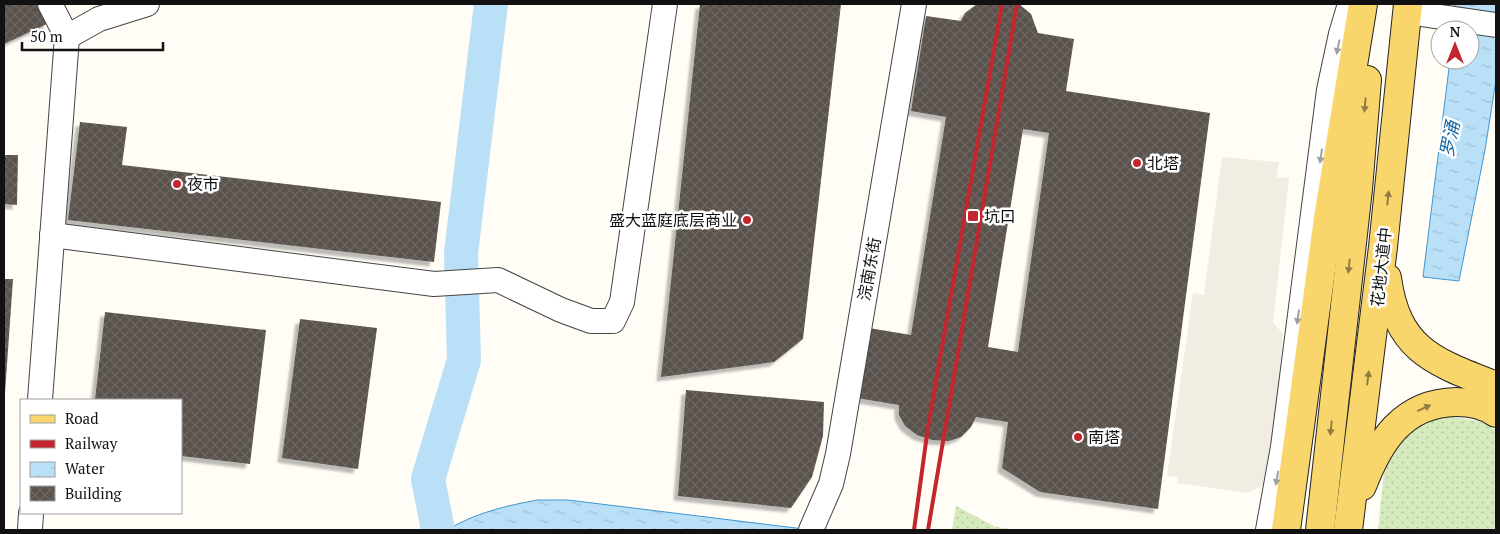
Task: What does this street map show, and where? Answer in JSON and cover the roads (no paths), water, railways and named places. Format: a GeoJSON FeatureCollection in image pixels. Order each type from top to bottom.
{"type":"FeatureCollection","features":[{"type":"Feature","properties":{"kind":"main road"},"geometry":{"type":"LineString","coordinates":[[1286,530],[1328,218],[1363,4]]}},
{"type":"Feature","properties":{"kind":"main road","name":"花地大道中"},"geometry":{"type":"LineString","coordinates":[[1320,530],[1358,189],[1374,4]]}},
{"type":"Feature","properties":{"kind":"main road","name":"花地大道中"},"geometry":{"type":"LineString","coordinates":[[1349,526],[1383,247],[1407,8]]}},
{"type":"Feature","properties":{"kind":"main road"},"geometry":{"type":"LineString","coordinates":[[1383,247],[1390,298],[1396,318],[1408,337],[1431,358],[1458,372],[1496,386]]}},
{"type":"Feature","properties":{"kind":"main road"},"geometry":{"type":"LineString","coordinates":[[1349,526],[1367,472],[1380,446],[1407,417],[1425,406],[1442,402],[1478,404],[1496,413]]}},
{"type":"Feature","properties":{"kind":"street"},"geometry":{"type":"LineString","coordinates":[[50,4],[67,37]]}},
{"type":"Feature","properties":{"kind":"street"},"geometry":{"type":"LineString","coordinates":[[40,399],[68,4]]}},
{"type":"Feature","properties":{"kind":"street"},"geometry":{"type":"LineString","coordinates":[[67,37],[98,19],[147,4]]}},
{"type":"Feature","properties":{"kind":"street"},"geometry":{"type":"LineString","coordinates":[[52,235],[434,284],[498,280],[561,310],[591,321],[613,321],[622,302],[666,4]]}},
{"type":"Feature","properties":{"kind":"street","name":"浣南东街"},"geometry":{"type":"LineString","coordinates":[[815,521],[831,484],[838,454],[914,4]]}},
{"type":"Feature","properties":{"kind":"street"},"geometry":{"type":"LineString","coordinates":[[1268,530],[1283,447],[1329,90],[1341,34],[1350,4]]}},
{"type":"Feature","properties":{"kind":"street"},"geometry":{"type":"LineString","coordinates":[[1407,8],[1454,19],[1496,25]]}},
{"type":"Feature","properties":{"kind":"street"},"geometry":{"type":"LineString","coordinates":[[30,530],[32,514]]}},
{"type":"Feature","properties":{"kind":"water","name":"罗涌"},"geometry":{"type":"Polygon","coordinates":[[[1455,4],[1496,4],[1496,80],[1485,150],[1459,281],[1423,277],[1449,70],[1480,70],[1480,20],[1454,20],[1455,4]]]}},
{"type":"Feature","properties":{"kind":"water"},"geometry":{"type":"Polygon","coordinates":[[[537,500],[568,500],[812,530],[447,530],[468,519],[490,511],[537,500]]]}},
{"type":"Feature","properties":{"kind":"waterway"},"geometry":{"type":"LineString","coordinates":[[438,530],[428,479],[464,360],[461,253],[491,4]]}},
{"type":"Feature","properties":{"kind":"railway"},"geometry":{"type":"LineString","coordinates":[[914,530],[928,427],[1002,4]]}},
{"type":"Feature","properties":{"kind":"railway"},"geometry":{"type":"LineString","coordinates":[[928,530],[1017,4]]}},
{"type":"Feature","properties":{"kind":"place","name":"北塔"},"geometry":{"type":"Point","coordinates":[1137,163]}},
{"type":"Feature","properties":{"kind":"place","name":"夜市"},"geometry":{"type":"Point","coordinates":[177,184]}},
{"type":"Feature","properties":{"kind":"place","name":"坑口"},"geometry":{"type":"Point","coordinates":[973,216]}},
{"type":"Feature","properties":{"kind":"place","name":"盛大蓝庭底层商业"},"geometry":{"type":"Point","coordinates":[747,220]}},
{"type":"Feature","properties":{"kind":"place","name":"南塔"},"geometry":{"type":"Point","coordinates":[1078,437]}}]}
